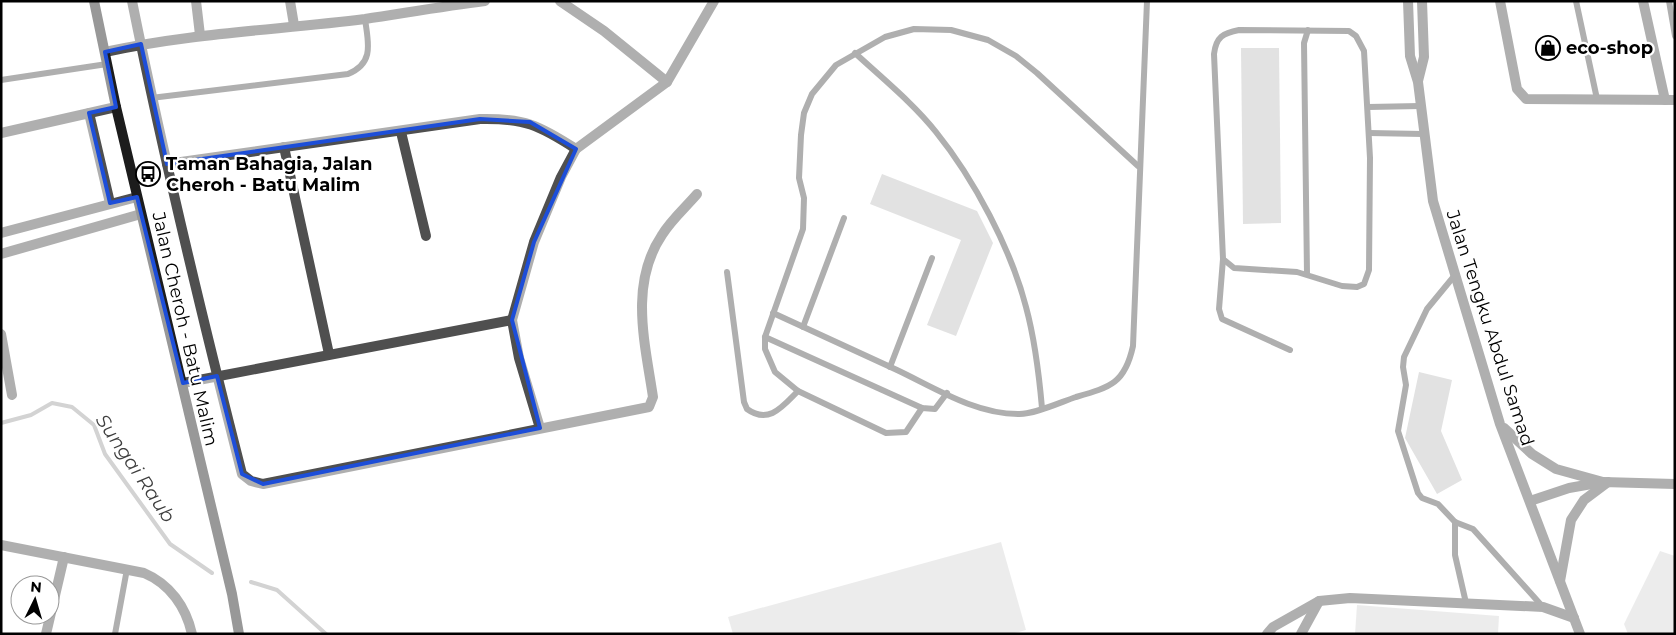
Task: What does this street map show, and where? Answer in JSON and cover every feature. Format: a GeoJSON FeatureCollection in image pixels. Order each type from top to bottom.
{"type":"FeatureCollection","features":[{"type":"Feature","properties":{"kind":"main road","name":"Jalan Cheroh - Batu Malim"},"geometry":{"type":"LineString","coordinates":[[94,1],[116,107],[183,384],[239,634]]}},
{"type":"Feature","properties":{"kind":"street"},"geometry":{"type":"LineString","coordinates":[[132,1],[151,98],[217,376],[242,474],[251,481],[263,484],[644,409],[652,403],[653,396],[641,317],[644,278],[651,255],[662,234],[697,194]]}},
{"type":"Feature","properties":{"kind":"street"},"geometry":{"type":"LineString","coordinates":[[196,1],[200,35]]}},
{"type":"Feature","properties":{"kind":"street"},"geometry":{"type":"LineString","coordinates":[[290,1],[294,25]]}},
{"type":"Feature","properties":{"kind":"street"},"geometry":{"type":"LineString","coordinates":[[105,52],[141,44],[200,35],[365,18],[425,5],[485,1]]}},
{"type":"Feature","properties":{"kind":"street"},"geometry":{"type":"LineString","coordinates":[[560,1],[604,31],[667,82]]}},
{"type":"Feature","properties":{"kind":"street"},"geometry":{"type":"LineString","coordinates":[[540,428],[519,358],[512,320],[534,242],[561,177],[576,149],[667,82],[714,1]]}},
{"type":"Feature","properties":{"kind":"street"},"geometry":{"type":"LineString","coordinates":[[1408,1],[1410,56],[1418,82]]}},
{"type":"Feature","properties":{"kind":"street"},"geometry":{"type":"LineString","coordinates":[[1418,82],[1424,57],[1422,1]]}},
{"type":"Feature","properties":{"kind":"street"},"geometry":{"type":"LineString","coordinates":[[1500,1],[1517,89],[1526,100],[1670,100],[1644,1]]}},
{"type":"Feature","properties":{"kind":"street","name":"Jalan Tengku Abdul Samad"},"geometry":{"type":"LineString","coordinates":[[1418,82],[1423,134],[1433,201],[1455,276],[1500,424],[1580,634]]}},
{"type":"Feature","properties":{"kind":"street"},"geometry":{"type":"LineString","coordinates":[[1,133],[116,107]]}},
{"type":"Feature","properties":{"kind":"street"},"geometry":{"type":"LineString","coordinates":[[89,113],[110,203]]}},
{"type":"Feature","properties":{"kind":"street"},"geometry":{"type":"LineString","coordinates":[[167,164],[401,132],[480,119],[530,122],[544,128],[576,149]]}},
{"type":"Feature","properties":{"kind":"street"},"geometry":{"type":"LineString","coordinates":[[401,132],[426,236]]}},
{"type":"Feature","properties":{"kind":"street"},"geometry":{"type":"LineString","coordinates":[[284,147],[329,354]]}},
{"type":"Feature","properties":{"kind":"street"},"geometry":{"type":"LineString","coordinates":[[1,233],[137,197]]}},
{"type":"Feature","properties":{"kind":"street"},"geometry":{"type":"LineString","coordinates":[[1,254],[141,214]]}},
{"type":"Feature","properties":{"kind":"street"},"geometry":{"type":"LineString","coordinates":[[183,384],[329,354],[512,320]]}},
{"type":"Feature","properties":{"kind":"street"},"geometry":{"type":"LineString","coordinates":[[1,334],[12,395]]}},
{"type":"Feature","properties":{"kind":"street"},"geometry":{"type":"LineString","coordinates":[[1500,424],[1532,454],[1556,469],[1605,482]]}},
{"type":"Feature","properties":{"kind":"street"},"geometry":{"type":"LineString","coordinates":[[1560,584],[1571,520],[1584,500],[1605,482]]}},
{"type":"Feature","properties":{"kind":"street"},"geometry":{"type":"LineString","coordinates":[[1530,501],[1568,488],[1605,482],[1675,484]]}},
{"type":"Feature","properties":{"kind":"street"},"geometry":{"type":"LineString","coordinates":[[1,545],[144,573],[163,583],[184,608],[192,633]]}},
{"type":"Feature","properties":{"kind":"street"},"geometry":{"type":"LineString","coordinates":[[46,634],[64,557]]}},
{"type":"Feature","properties":{"kind":"street"},"geometry":{"type":"LineString","coordinates":[[1267,634],[1273,627],[1318,601],[1350,598],[1543,607],[1574,618]]}},
{"type":"Feature","properties":{"kind":"street"},"geometry":{"type":"LineString","coordinates":[[1301,634],[1318,601]]}},
{"type":"Feature","properties":{"kind":"lane"},"geometry":{"type":"LineString","coordinates":[[773,313],[980,408],[998,412],[1020,414],[1092,393],[1117,381],[1126,372],[1133,346],[1138,166],[1147,1]]}},
{"type":"Feature","properties":{"kind":"lane"},"geometry":{"type":"LineString","coordinates":[[1576,1],[1598,99]]}},
{"type":"Feature","properties":{"kind":"lane"},"geometry":{"type":"LineString","coordinates":[[1669,1],[1675,36]]}},
{"type":"Feature","properties":{"kind":"lane"},"geometry":{"type":"LineString","coordinates":[[151,98],[295,82],[353,72],[363,66],[366,60],[368,44],[365,18]]}},
{"type":"Feature","properties":{"kind":"lane"},"geometry":{"type":"LineString","coordinates":[[922,408],[906,432],[886,432],[798,391],[775,372],[765,349],[765,337],[803,229],[804,198],[799,178],[804,113],[812,94],[836,65],[885,37],[914,28],[951,30],[988,40],[1023,62],[1138,166]]}},
{"type":"Feature","properties":{"kind":"lane"},"geometry":{"type":"LineString","coordinates":[[1223,259],[1234,268],[1307,274],[1342,286],[1357,287],[1366,281],[1369,270],[1368,107],[1364,51],[1356,36],[1349,31],[1239,30],[1225,33],[1215,44],[1223,259],[1219,309],[1222,319],[1290,350]]}},
{"type":"Feature","properties":{"kind":"lane"},"geometry":{"type":"LineString","coordinates":[[1307,274],[1304,43],[1308,30]]}},
{"type":"Feature","properties":{"kind":"lane"},"geometry":{"type":"LineString","coordinates":[[855,53],[936,132],[967,175],[1016,274],[1026,307],[1038,368],[1042,408]]}},
{"type":"Feature","properties":{"kind":"lane"},"geometry":{"type":"LineString","coordinates":[[1,80],[107,64]]}},
{"type":"Feature","properties":{"kind":"lane"},"geometry":{"type":"LineString","coordinates":[[1368,107],[1420,106]]}},
{"type":"Feature","properties":{"kind":"lane"},"geometry":{"type":"LineString","coordinates":[[1369,133],[1423,134]]}},
{"type":"Feature","properties":{"kind":"lane"},"geometry":{"type":"LineString","coordinates":[[803,327],[844,218]]}},
{"type":"Feature","properties":{"kind":"lane"},"geometry":{"type":"LineString","coordinates":[[890,366],[932,258]]}},
{"type":"Feature","properties":{"kind":"lane"},"geometry":{"type":"LineString","coordinates":[[727,272],[744,402],[747,409],[761,416],[769,416],[780,410],[798,391]]}},
{"type":"Feature","properties":{"kind":"lane"},"geometry":{"type":"LineString","coordinates":[[1455,276],[1427,309],[1404,357],[1403,367],[1406,385],[1398,426],[1399,440],[1418,493],[1422,498],[1438,504],[1455,522],[1473,529],[1543,607]]}},
{"type":"Feature","properties":{"kind":"lane"},"geometry":{"type":"LineString","coordinates":[[765,337],[922,408],[935,408],[946,393]]}},
{"type":"Feature","properties":{"kind":"lane"},"geometry":{"type":"LineString","coordinates":[[1455,522],[1455,555],[1466,603]]}},
{"type":"Feature","properties":{"kind":"lane"},"geometry":{"type":"LineString","coordinates":[[114,634],[127,569]]}},
{"type":"Feature","properties":{"kind":"highlighted area"},"geometry":{"type":"Polygon","coordinates":[[[141,44],[167,164],[480,119],[530,122],[576,149],[534,242],[512,320],[540,428],[263,484],[242,474],[217,376],[183,383],[137,197],[110,203],[89,113],[116,107],[105,52],[141,44]]]}},
{"type":"Feature","properties":{"kind":"shaded area"},"geometry":{"type":"Polygon","coordinates":[[[1001,542],[1026,630],[1011,634],[733,634],[728,617],[1001,542]]]}},
{"type":"Feature","properties":{"kind":"shaded area"},"geometry":{"type":"Polygon","coordinates":[[[1660,551],[1675,556],[1675,634],[1628,634],[1624,624],[1660,551]]]}},
{"type":"Feature","properties":{"kind":"shaded area"},"geometry":{"type":"Polygon","coordinates":[[[1357,605],[1499,616],[1498,634],[1355,634],[1357,605]]]}},
{"type":"Feature","properties":{"kind":"building"},"geometry":{"type":"Polygon","coordinates":[[[1241,48],[1279,48],[1281,223],[1243,224],[1241,48]]]}},
{"type":"Feature","properties":{"kind":"building"},"geometry":{"type":"Polygon","coordinates":[[[882,174],[977,211],[993,243],[956,336],[927,325],[961,240],[870,204],[882,174]]]}},
{"type":"Feature","properties":{"kind":"building"},"geometry":{"type":"Polygon","coordinates":[[[1419,372],[1452,380],[1441,431],[1462,480],[1437,494],[1405,438],[1419,372]]]}},
{"type":"Feature","properties":{"kind":"waterway","name":"Sungai Raub"},"geometry":{"type":"LineString","coordinates":[[1,423],[31,415],[52,403],[72,407],[94,425],[105,454],[170,544],[212,573]]}},
{"type":"Feature","properties":{"kind":"waterway","name":"Sungai Raub"},"geometry":{"type":"LineString","coordinates":[[251,582],[277,590],[326,634]]}},
{"type":"Feature","properties":{"kind":"place","name":"eco-shop"},"geometry":{"type":"Point","coordinates":[1548,48]}},
{"type":"Feature","properties":{"kind":"place","name":"Taman Bahagia, Jalan Cheroh - Batu Malim"},"geometry":{"type":"Point","coordinates":[148,174]}}]}
